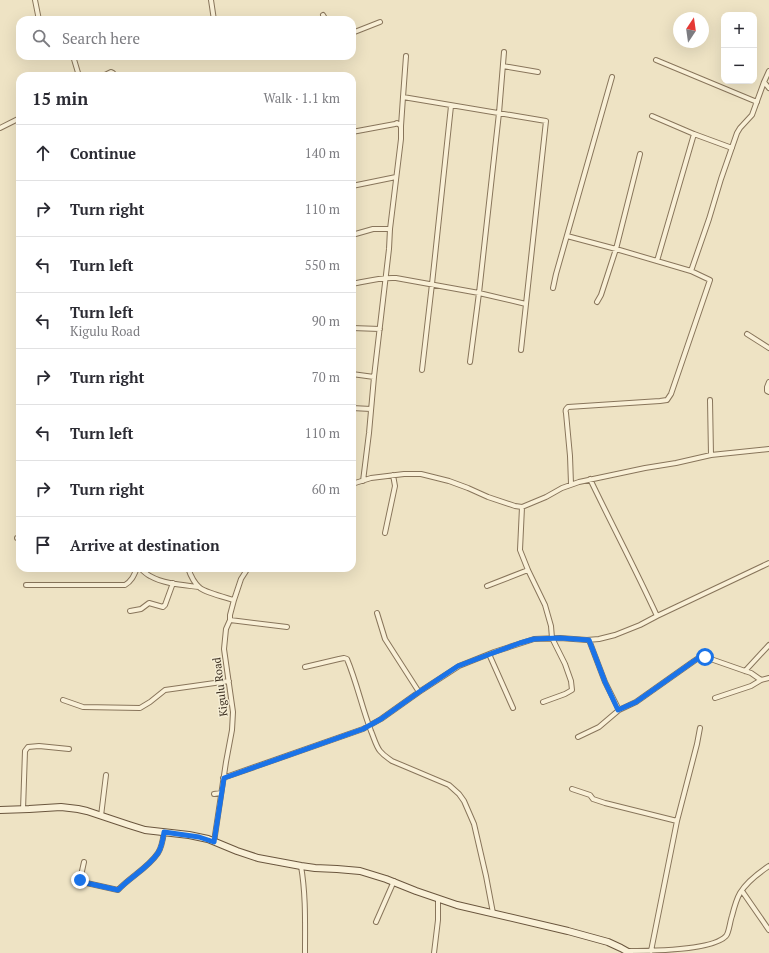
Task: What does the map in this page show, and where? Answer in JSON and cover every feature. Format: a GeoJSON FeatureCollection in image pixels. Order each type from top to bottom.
{"type":"FeatureCollection","features":[{"type":"Feature","properties":{"kind":"street"},"geometry":{"type":"LineString","coordinates":[[35,0],[39,16]]}},
{"type":"Feature","properties":{"kind":"street"},"geometry":{"type":"LineString","coordinates":[[211,0],[213,16]]}},
{"type":"Feature","properties":{"kind":"street"},"geometry":{"type":"LineString","coordinates":[[356,31],[380,22]]}},
{"type":"Feature","properties":{"kind":"street"},"geometry":{"type":"LineString","coordinates":[[470,362],[499,113],[504,52]]}},
{"type":"Feature","properties":{"kind":"street"},"geometry":{"type":"LineString","coordinates":[[363,480],[401,139],[406,56]]}},
{"type":"Feature","properties":{"kind":"street"},"geometry":{"type":"LineString","coordinates":[[74,60],[78,72]]}},
{"type":"Feature","properties":{"kind":"street"},"geometry":{"type":"LineString","coordinates":[[656,60],[757,102]]}},
{"type":"Feature","properties":{"kind":"street"},"geometry":{"type":"LineString","coordinates":[[503,66],[538,72]]}},
{"type":"Feature","properties":{"kind":"street"},"geometry":{"type":"LineString","coordinates":[[691,271],[732,148],[740,128],[751,116],[769,71]]}},
{"type":"Feature","properties":{"kind":"street"},"geometry":{"type":"LineString","coordinates":[[553,288],[612,77]]}},
{"type":"Feature","properties":{"kind":"street"},"geometry":{"type":"LineString","coordinates":[[764,82],[769,88]]}},
{"type":"Feature","properties":{"kind":"street"},"geometry":{"type":"LineString","coordinates":[[403,97],[546,121],[521,350]]}},
{"type":"Feature","properties":{"kind":"street"},"geometry":{"type":"LineString","coordinates":[[422,370],[451,106]]}},
{"type":"Feature","properties":{"kind":"street"},"geometry":{"type":"LineString","coordinates":[[652,116],[732,148]]}},
{"type":"Feature","properties":{"kind":"street"},"geometry":{"type":"LineString","coordinates":[[1,126],[16,120]]}},
{"type":"Feature","properties":{"kind":"street"},"geometry":{"type":"LineString","coordinates":[[356,131],[397,123],[401,126]]}},
{"type":"Feature","properties":{"kind":"street"},"geometry":{"type":"LineString","coordinates":[[657,261],[694,134]]}},
{"type":"Feature","properties":{"kind":"street"},"geometry":{"type":"LineString","coordinates":[[597,302],[601,295],[616,248],[640,154]]}},
{"type":"Feature","properties":{"kind":"street"},"geometry":{"type":"LineString","coordinates":[[356,185],[396,178]]}},
{"type":"Feature","properties":{"kind":"street"},"geometry":{"type":"LineString","coordinates":[[356,234],[373,229],[390,229]]}},
{"type":"Feature","properties":{"kind":"street"},"geometry":{"type":"LineString","coordinates":[[567,236],[616,248],[691,271],[710,280],[671,394],[667,400],[568,407],[565,410],[570,456],[571,484]]}},
{"type":"Feature","properties":{"kind":"street"},"geometry":{"type":"LineString","coordinates":[[356,283],[386,278],[396,278],[526,304]]}},
{"type":"Feature","properties":{"kind":"street"},"geometry":{"type":"LineString","coordinates":[[356,328],[380,329]]}},
{"type":"Feature","properties":{"kind":"street"},"geometry":{"type":"LineString","coordinates":[[747,334],[769,348]]}},
{"type":"Feature","properties":{"kind":"street"},"geometry":{"type":"LineString","coordinates":[[356,375],[374,377]]}},
{"type":"Feature","properties":{"kind":"street"},"geometry":{"type":"LineString","coordinates":[[769,382],[767,391],[769,392]]}},
{"type":"Feature","properties":{"kind":"street"},"geometry":{"type":"LineString","coordinates":[[710,400],[711,455]]}},
{"type":"Feature","properties":{"kind":"street"},"geometry":{"type":"LineString","coordinates":[[356,408],[371,409]]}},
{"type":"Feature","properties":{"kind":"street"},"geometry":{"type":"LineString","coordinates":[[356,483],[371,478],[393,475],[421,474],[468,488],[505,503],[522,507],[571,484],[711,455],[769,449]]}},
{"type":"Feature","properties":{"kind":"street"},"geometry":{"type":"LineString","coordinates":[[385,533],[395,486],[393,475]]}},
{"type":"Feature","properties":{"kind":"street"},"geometry":{"type":"LineString","coordinates":[[590,480],[657,616]]}},
{"type":"Feature","properties":{"kind":"street"},"geometry":{"type":"LineString","coordinates":[[522,507],[520,550],[544,605],[551,626],[552,638],[565,664],[571,681],[572,690],[543,702]]}},
{"type":"Feature","properties":{"kind":"street"},"geometry":{"type":"LineString","coordinates":[[224,778],[354,732],[369,725],[381,719],[458,666],[534,639],[552,638],[589,640],[615,635],[640,626],[657,616],[769,563]]}},
{"type":"Feature","properties":{"kind":"street"},"geometry":{"type":"LineString","coordinates":[[487,586],[528,570]]}},
{"type":"Feature","properties":{"kind":"street"},"geometry":{"type":"LineString","coordinates":[[26,585],[125,585],[129,583],[136,572]]}},
{"type":"Feature","properties":{"kind":"street"},"geometry":{"type":"LineString","coordinates":[[144,572],[149,576],[165,582],[199,587],[234,600]]}},
{"type":"Feature","properties":{"kind":"street"},"geometry":{"type":"LineString","coordinates":[[189,572],[199,587]]}},
{"type":"Feature","properties":{"kind":"street","name":"Kigulu Road"},"geometry":{"type":"LineString","coordinates":[[214,842],[232,730],[233,712],[224,649],[226,629],[230,620],[230,615],[241,578],[245,572]]}},
{"type":"Feature","properties":{"kind":"street"},"geometry":{"type":"LineString","coordinates":[[130,610],[141,609],[149,604],[163,607],[173,583]]}},
{"type":"Feature","properties":{"kind":"street"},"geometry":{"type":"LineString","coordinates":[[377,613],[385,639],[419,692]]}},
{"type":"Feature","properties":{"kind":"street"},"geometry":{"type":"LineString","coordinates":[[230,620],[287,627]]}},
{"type":"Feature","properties":{"kind":"street"},"geometry":{"type":"LineString","coordinates":[[589,640],[605,682],[618,710]]}},
{"type":"Feature","properties":{"kind":"street"},"geometry":{"type":"LineString","coordinates":[[745,671],[769,645]]}},
{"type":"Feature","properties":{"kind":"street"},"geometry":{"type":"LineString","coordinates":[[489,654],[513,708]]}},
{"type":"Feature","properties":{"kind":"street"},"geometry":{"type":"LineString","coordinates":[[578,737],[598,727],[618,710],[636,702],[700,657],[705,657],[751,673],[761,680]]}},
{"type":"Feature","properties":{"kind":"street"},"geometry":{"type":"LineString","coordinates":[[305,668],[339,659],[347,659],[377,747],[392,761],[448,785],[459,794],[464,801],[474,824],[493,913]]}},
{"type":"Feature","properties":{"kind":"street"},"geometry":{"type":"LineString","coordinates":[[714,698],[751,686],[761,680],[769,678]]}},
{"type":"Feature","properties":{"kind":"street"},"geometry":{"type":"LineString","coordinates":[[63,700],[83,707],[140,708],[165,690],[229,681]]}},
{"type":"Feature","properties":{"kind":"street"},"geometry":{"type":"LineString","coordinates":[[651,951],[677,821],[700,728]]}},
{"type":"Feature","properties":{"kind":"street"},"geometry":{"type":"LineString","coordinates":[[23,810],[25,750],[28,747],[40,746],[69,749]]}},
{"type":"Feature","properties":{"kind":"street"},"geometry":{"type":"LineString","coordinates":[[101,816],[106,775]]}},
{"type":"Feature","properties":{"kind":"street"},"geometry":{"type":"LineString","coordinates":[[572,789],[590,794],[593,799],[605,803],[677,821]]}},
{"type":"Feature","properties":{"kind":"street"},"geometry":{"type":"LineString","coordinates":[[214,794],[222,793]]}},
{"type":"Feature","properties":{"kind":"street"},"geometry":{"type":"LineString","coordinates":[[0,810],[69,807],[87,811],[145,830],[199,837],[252,856],[301,866],[360,871],[394,881],[438,899],[608,942],[628,952],[670,950],[708,945],[718,942],[727,935],[735,905],[742,891],[769,866]]}},
{"type":"Feature","properties":{"kind":"street"},"geometry":{"type":"LineString","coordinates":[[84,862],[80,880],[82,882],[118,890],[153,859],[162,844],[164,832]]}},
{"type":"Feature","properties":{"kind":"street"},"geometry":{"type":"LineString","coordinates":[[301,866],[305,902],[305,953]]}},
{"type":"Feature","properties":{"kind":"street"},"geometry":{"type":"LineString","coordinates":[[376,922],[394,881]]}},
{"type":"Feature","properties":{"kind":"street"},"geometry":{"type":"LineString","coordinates":[[742,891],[769,930]]}},
{"type":"Feature","properties":{"kind":"street"},"geometry":{"type":"LineString","coordinates":[[434,953],[438,920],[438,899]]}},
{"type":"Feature","properties":{"kind":"street"},"geometry":{"type":"LineString","coordinates":[[764,923],[769,920]]}},
{"type":"Feature","properties":{"kind":"route"},"geometry":{"type":"LineString","coordinates":[[80,880],[82,882],[118,890],[153,859],[162,844],[164,832],[199,837],[214,842],[224,778],[363,729],[381,719],[458,666],[494,652],[534,639],[560,638],[589,640],[605,682],[618,710],[636,702],[700,657],[705,657]]}}]}
